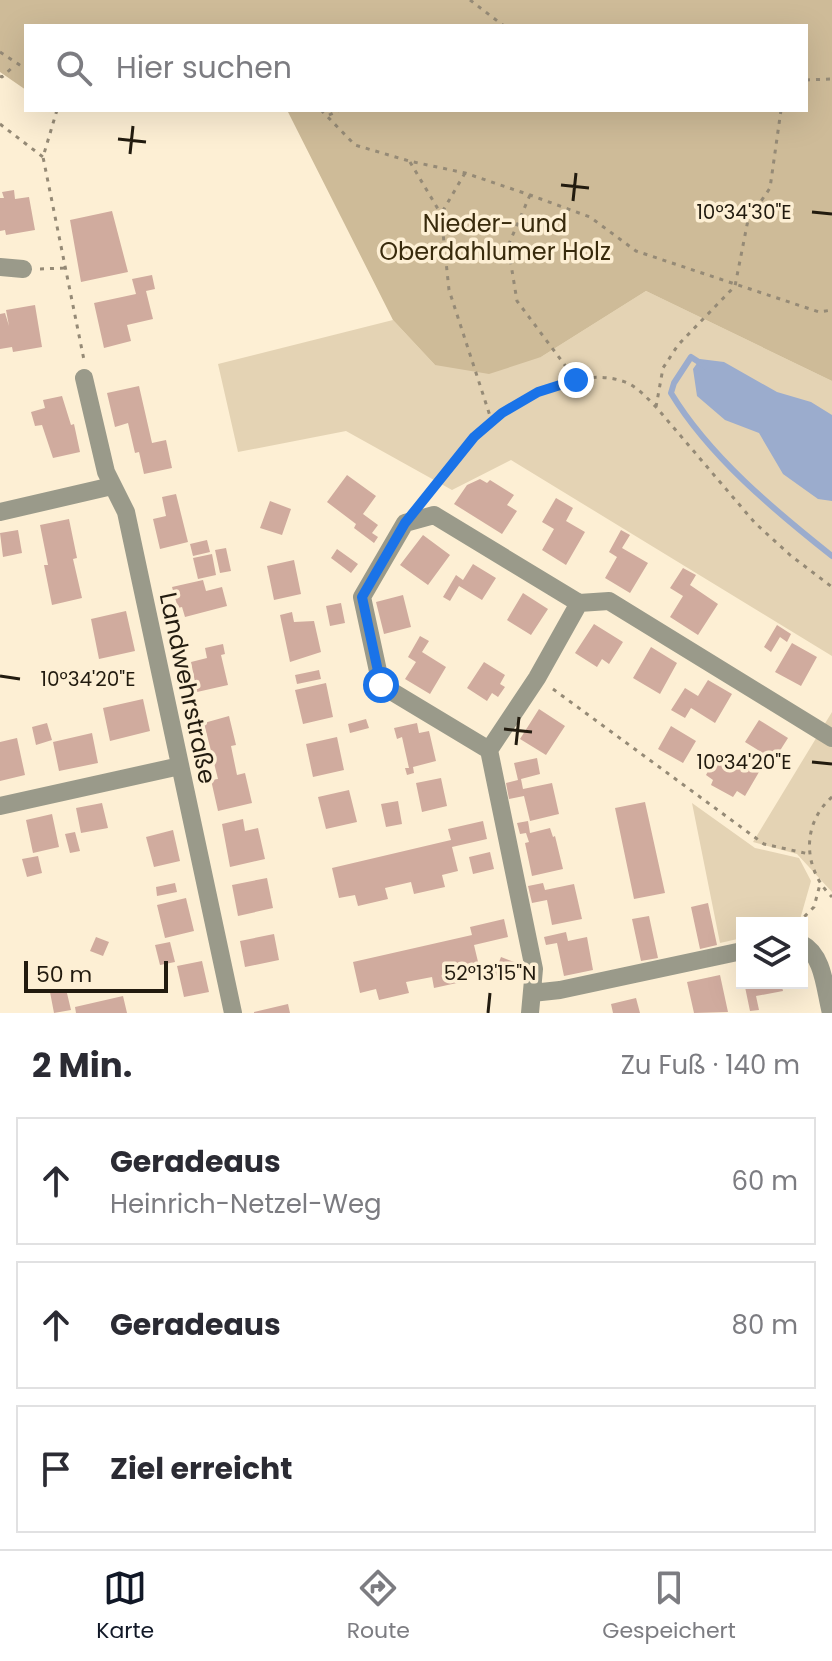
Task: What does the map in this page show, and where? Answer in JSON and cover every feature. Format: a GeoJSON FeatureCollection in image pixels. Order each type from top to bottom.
{"type":"FeatureCollection","features":[{"type":"Feature","properties":{"kind":"street"},"geometry":{"type":"LineString","coordinates":[[0,267],[23,269]]}},
{"type":"Feature","properties":{"kind":"street","name":"Landwehrstraße"},"geometry":{"type":"LineString","coordinates":[[84,378],[112,486],[126,512],[233,1013]]}},
{"type":"Feature","properties":{"kind":"street"},"geometry":{"type":"LineString","coordinates":[[0,512],[112,486]]}},
{"type":"Feature","properties":{"kind":"street"},"geometry":{"type":"LineString","coordinates":[[489,750],[381,685],[362,597],[405,523],[434,515],[579,603],[609,601],[832,738]]}},
{"type":"Feature","properties":{"kind":"street"},"geometry":{"type":"LineString","coordinates":[[530,1013],[534,969],[489,750],[537,678],[579,603]]}},
{"type":"Feature","properties":{"kind":"street"},"geometry":{"type":"LineString","coordinates":[[0,806],[180,766]]}},
{"type":"Feature","properties":{"kind":"street"},"geometry":{"type":"LineString","coordinates":[[808,948],[818,959],[831,1013]]}},
{"type":"Feature","properties":{"kind":"street"},"geometry":{"type":"LineString","coordinates":[[532,993],[560,990],[736,952]]}},
{"type":"Feature","properties":{"kind":"path"},"geometry":{"type":"LineString","coordinates":[[470,0],[501,24]]}},
{"type":"Feature","properties":{"kind":"path"},"geometry":{"type":"LineString","coordinates":[[0,52],[24,68]]}},
{"type":"Feature","properties":{"kind":"path"},"geometry":{"type":"LineString","coordinates":[[0,76],[16,64]]}},
{"type":"Feature","properties":{"kind":"path"},"geometry":{"type":"LineString","coordinates":[[808,80],[832,79]]}},
{"type":"Feature","properties":{"kind":"path"},"geometry":{"type":"LineString","coordinates":[[56,112],[43,157],[85,367],[84,378]]}},
{"type":"Feature","properties":{"kind":"path"},"geometry":{"type":"LineString","coordinates":[[323,112],[355,145],[465,173],[530,195],[590,217],[636,251],[819,312],[832,310]]}},
{"type":"Feature","properties":{"kind":"path"},"geometry":{"type":"LineString","coordinates":[[327,116],[336,112]]}},
{"type":"Feature","properties":{"kind":"path"},"geometry":{"type":"LineString","coordinates":[[656,407],[663,368],[678,345],[735,286],[748,220],[770,188],[781,112]]}},
{"type":"Feature","properties":{"kind":"path"},"geometry":{"type":"LineString","coordinates":[[0,124],[43,157]]}},
{"type":"Feature","properties":{"kind":"path"},"geometry":{"type":"LineString","coordinates":[[409,161],[441,214],[449,290],[492,422]]}},
{"type":"Feature","properties":{"kind":"path"},"geometry":{"type":"LineString","coordinates":[[441,214],[465,173]]}},
{"type":"Feature","properties":{"kind":"path"},"geometry":{"type":"LineString","coordinates":[[530,195],[508,246],[517,301],[576,380]]}},
{"type":"Feature","properties":{"kind":"path"},"geometry":{"type":"LineString","coordinates":[[23,269],[64,268]]}},
{"type":"Feature","properties":{"kind":"path"},"geometry":{"type":"LineString","coordinates":[[405,523],[474,437],[492,422],[538,392],[576,380],[606,378],[622,381],[641,392],[755,523],[832,587]]}},
{"type":"Feature","properties":{"kind":"path"},"geometry":{"type":"LineString","coordinates":[[537,678],[764,844],[809,854]]}},
{"type":"Feature","properties":{"kind":"path"},"geometry":{"type":"LineString","coordinates":[[832,797],[815,819],[809,838],[809,854],[820,884],[832,897]]}},
{"type":"Feature","properties":{"kind":"path"},"geometry":{"type":"LineString","coordinates":[[804,917],[814,907],[820,884]]}},
{"type":"Feature","properties":{"kind":"shaded area"},"geometry":{"type":"Polygon","coordinates":[[[646,291],[832,381],[832,656],[511,460],[452,490],[346,431],[238,452],[218,364],[393,320],[435,365],[541,357],[646,291]]]}},
{"type":"Feature","properties":{"kind":"shaded area"},"geometry":{"type":"Polygon","coordinates":[[[832,712],[832,892],[797,854],[753,842],[832,712]]]}},
{"type":"Feature","properties":{"kind":"shaded area"},"geometry":{"type":"Polygon","coordinates":[[[692,803],[755,848],[799,858],[811,881],[801,917],[736,917],[736,939],[720,943],[692,803]]]}},
{"type":"Feature","properties":{"kind":"green space","name":"Nieder- und Oberdahlumer Holz"},"geometry":{"type":"Polygon","coordinates":[[[0,0],[832,0],[832,381],[646,291],[541,357],[489,374],[435,365],[393,320],[288,112],[808,112],[808,24],[24,24],[24,89],[0,72],[0,0]]]}},
{"type":"Feature","properties":{"kind":"water"},"geometry":{"type":"Polygon","coordinates":[[[700,359],[724,362],[777,392],[811,402],[832,415],[832,501],[818,499],[783,474],[759,433],[725,420],[697,396],[693,369],[700,359]]]}},
{"type":"Feature","properties":{"kind":"building"},"geometry":{"type":"Polygon","coordinates":[[[14,190],[15,199],[29,197],[35,230],[6,235],[5,230],[0,231],[0,198],[4,198],[2,192],[14,190]]]}},
{"type":"Feature","properties":{"kind":"building"},"geometry":{"type":"Polygon","coordinates":[[[112,211],[128,272],[81,282],[70,220],[112,211]]]}},
{"type":"Feature","properties":{"kind":"building"},"geometry":{"type":"Polygon","coordinates":[[[152,275],[155,289],[146,291],[153,319],[127,325],[131,341],[104,348],[94,303],[136,294],[132,279],[152,275]]]}},
{"type":"Feature","properties":{"kind":"building"},"geometry":{"type":"Polygon","coordinates":[[[35,305],[42,347],[13,352],[12,347],[0,349],[0,314],[5,313],[9,326],[6,310],[35,305]]]}},
{"type":"Feature","properties":{"kind":"building"},"geometry":{"type":"Polygon","coordinates":[[[139,386],[152,443],[166,440],[172,468],[144,474],[128,423],[115,427],[107,393],[139,386]]]}},
{"type":"Feature","properties":{"kind":"building"},"geometry":{"type":"Polygon","coordinates":[[[62,396],[71,425],[74,424],[80,452],[53,458],[42,425],[35,426],[31,412],[45,408],[43,400],[62,396]]]}},
{"type":"Feature","properties":{"kind":"building"},"geometry":{"type":"Polygon","coordinates":[[[347,475],[376,496],[363,514],[378,525],[372,533],[378,537],[374,543],[354,528],[356,524],[327,502],[347,475]]]}},
{"type":"Feature","properties":{"kind":"building"},"geometry":{"type":"Polygon","coordinates":[[[480,479],[487,483],[490,480],[514,495],[507,505],[517,511],[502,534],[454,504],[467,485],[480,479]]]}},
{"type":"Feature","properties":{"kind":"building"},"geometry":{"type":"Polygon","coordinates":[[[176,494],[188,542],[160,549],[153,519],[166,516],[162,497],[176,494]]]}},
{"type":"Feature","properties":{"kind":"building"},"geometry":{"type":"Polygon","coordinates":[[[556,498],[573,508],[566,521],[585,532],[566,565],[542,550],[554,529],[542,522],[556,498]]]}},
{"type":"Feature","properties":{"kind":"building"},"geometry":{"type":"Polygon","coordinates":[[[270,501],[291,509],[282,535],[260,528],[270,501]]]}},
{"type":"Feature","properties":{"kind":"building"},"geometry":{"type":"Polygon","coordinates":[[[69,519],[77,558],[73,559],[82,598],[52,605],[40,525],[69,519]]]}},
{"type":"Feature","properties":{"kind":"building"},"geometry":{"type":"Polygon","coordinates":[[[18,530],[22,553],[3,557],[0,533],[18,530]]]}},
{"type":"Feature","properties":{"kind":"building"},"geometry":{"type":"Polygon","coordinates":[[[621,530],[630,535],[622,548],[648,563],[630,593],[605,578],[617,557],[609,552],[621,530]]]}},
{"type":"Feature","properties":{"kind":"building"},"geometry":{"type":"Polygon","coordinates":[[[423,535],[450,555],[428,585],[400,565],[423,535]]]}},
{"type":"Feature","properties":{"kind":"building"},"geometry":{"type":"Polygon","coordinates":[[[207,540],[210,552],[193,556],[190,544],[207,540]]]}},
{"type":"Feature","properties":{"kind":"building"},"geometry":{"type":"Polygon","coordinates":[[[226,548],[231,571],[220,573],[215,550],[226,548]]]}},
{"type":"Feature","properties":{"kind":"building"},"geometry":{"type":"Polygon","coordinates":[[[337,549],[358,564],[351,573],[331,558],[337,549]]]}},
{"type":"Feature","properties":{"kind":"building"},"geometry":{"type":"Polygon","coordinates":[[[212,554],[216,575],[198,579],[193,558],[212,554]]]}},
{"type":"Feature","properties":{"kind":"building"},"geometry":{"type":"Polygon","coordinates":[[[294,560],[301,594],[274,600],[267,566],[294,560]]]}},
{"type":"Feature","properties":{"kind":"building"},"geometry":{"type":"Polygon","coordinates":[[[473,564],[496,578],[482,600],[459,586],[450,601],[443,597],[456,575],[463,580],[473,564]]]}},
{"type":"Feature","properties":{"kind":"building"},"geometry":{"type":"Polygon","coordinates":[[[683,568],[696,575],[690,585],[718,604],[698,635],[670,617],[683,596],[670,588],[683,568]]]}},
{"type":"Feature","properties":{"kind":"building"},"geometry":{"type":"Polygon","coordinates":[[[203,580],[206,591],[222,587],[227,606],[185,617],[182,607],[178,608],[172,587],[203,580]]]}},
{"type":"Feature","properties":{"kind":"building"},"geometry":{"type":"Polygon","coordinates":[[[523,593],[548,609],[531,635],[507,620],[523,593]]]}},
{"type":"Feature","properties":{"kind":"building"},"geometry":{"type":"Polygon","coordinates":[[[403,595],[411,627],[384,634],[376,602],[403,595]]]}},
{"type":"Feature","properties":{"kind":"building"},"geometry":{"type":"Polygon","coordinates":[[[341,603],[345,623],[330,626],[326,606],[341,603]]]}},
{"type":"Feature","properties":{"kind":"building"},"geometry":{"type":"Polygon","coordinates":[[[126,611],[135,651],[99,659],[91,619],[126,611]]]}},
{"type":"Feature","properties":{"kind":"building"},"geometry":{"type":"Polygon","coordinates":[[[292,612],[294,622],[314,621],[321,652],[290,662],[280,615],[292,612]]]}},
{"type":"Feature","properties":{"kind":"building"},"geometry":{"type":"Polygon","coordinates":[[[594,624],[623,642],[609,664],[602,659],[597,667],[575,653],[594,624]]]}},
{"type":"Feature","properties":{"kind":"building"},"geometry":{"type":"Polygon","coordinates":[[[777,625],[791,634],[787,642],[780,637],[771,652],[764,647],[777,625]]]}},
{"type":"Feature","properties":{"kind":"building"},"geometry":{"type":"Polygon","coordinates":[[[420,636],[429,641],[422,652],[446,667],[430,694],[405,679],[416,662],[408,657],[420,636]]]}},
{"type":"Feature","properties":{"kind":"building"},"geometry":{"type":"Polygon","coordinates":[[[792,643],[817,657],[801,686],[775,672],[792,643]]]}},
{"type":"Feature","properties":{"kind":"building"},"geometry":{"type":"Polygon","coordinates":[[[223,644],[225,654],[221,655],[228,685],[197,692],[191,662],[207,658],[205,648],[223,644]]]}},
{"type":"Feature","properties":{"kind":"building"},"geometry":{"type":"Polygon","coordinates":[[[651,647],[677,663],[660,694],[633,678],[651,647]]]}},
{"type":"Feature","properties":{"kind":"building"},"geometry":{"type":"Polygon","coordinates":[[[484,662],[505,675],[500,684],[505,687],[498,697],[492,693],[487,701],[467,688],[484,662]]]}},
{"type":"Feature","properties":{"kind":"building"},"geometry":{"type":"Polygon","coordinates":[[[319,670],[321,679],[297,684],[295,675],[319,670]]]}},
{"type":"Feature","properties":{"kind":"building"},"geometry":{"type":"Polygon","coordinates":[[[708,680],[732,694],[715,723],[691,708],[685,718],[671,710],[685,688],[698,696],[708,680]]]}},
{"type":"Feature","properties":{"kind":"building"},"geometry":{"type":"Polygon","coordinates":[[[326,683],[333,717],[303,724],[295,690],[326,683]]]}},
{"type":"Feature","properties":{"kind":"building"},"geometry":{"type":"Polygon","coordinates":[[[143,699],[150,731],[110,741],[103,708],[143,699]]]}},
{"type":"Feature","properties":{"kind":"building"},"geometry":{"type":"Polygon","coordinates":[[[539,709],[565,726],[546,755],[520,739],[539,709]]]}},
{"type":"Feature","properties":{"kind":"building"},"geometry":{"type":"Polygon","coordinates":[[[229,716],[236,745],[231,746],[237,775],[245,773],[252,803],[218,811],[211,780],[218,779],[204,723],[229,716]]]}},
{"type":"Feature","properties":{"kind":"building"},"geometry":{"type":"Polygon","coordinates":[[[366,719],[369,728],[350,733],[348,724],[366,719]]]}},
{"type":"Feature","properties":{"kind":"building"},"geometry":{"type":"Polygon","coordinates":[[[759,720],[788,738],[774,760],[745,742],[759,720]]]}},
{"type":"Feature","properties":{"kind":"building"},"geometry":{"type":"Polygon","coordinates":[[[47,723],[52,740],[36,745],[32,727],[47,723]]]}},
{"type":"Feature","properties":{"kind":"building"},"geometry":{"type":"Polygon","coordinates":[[[417,723],[419,733],[429,731],[436,761],[413,767],[414,773],[407,775],[405,768],[409,768],[402,737],[397,739],[394,728],[417,723]]]}},
{"type":"Feature","properties":{"kind":"building"},"geometry":{"type":"Polygon","coordinates":[[[671,726],[696,741],[683,763],[658,749],[671,726]]]}},
{"type":"Feature","properties":{"kind":"building"},"geometry":{"type":"Polygon","coordinates":[[[92,733],[98,763],[59,771],[53,742],[92,733]]]}},
{"type":"Feature","properties":{"kind":"building"},"geometry":{"type":"Polygon","coordinates":[[[337,737],[344,770],[313,777],[306,744],[337,737]]]}},
{"type":"Feature","properties":{"kind":"building"},"geometry":{"type":"Polygon","coordinates":[[[17,738],[25,775],[0,781],[0,742],[17,738]]]}},
{"type":"Feature","properties":{"kind":"building"},"geometry":{"type":"Polygon","coordinates":[[[728,754],[759,772],[745,796],[737,791],[733,797],[711,785],[713,780],[706,775],[717,755],[725,760],[728,754]]]}},
{"type":"Feature","properties":{"kind":"building"},"geometry":{"type":"Polygon","coordinates":[[[537,758],[540,774],[521,779],[523,789],[552,783],[559,814],[530,821],[524,796],[509,799],[506,783],[518,780],[514,763],[537,758]]]}},
{"type":"Feature","properties":{"kind":"building"},"geometry":{"type":"Polygon","coordinates":[[[441,778],[447,806],[422,812],[416,783],[441,778]]]}},
{"type":"Feature","properties":{"kind":"building"},"geometry":{"type":"Polygon","coordinates":[[[349,790],[357,822],[326,829],[318,797],[349,790]]]}},
{"type":"Feature","properties":{"kind":"building"},"geometry":{"type":"Polygon","coordinates":[[[398,801],[402,824],[386,827],[381,804],[398,801]]]}},
{"type":"Feature","properties":{"kind":"building"},"geometry":{"type":"Polygon","coordinates":[[[645,802],[665,893],[634,899],[615,808],[645,802]]]}},
{"type":"Feature","properties":{"kind":"building"},"geometry":{"type":"Polygon","coordinates":[[[102,803],[108,828],[81,833],[76,808],[102,803]]]}},
{"type":"Feature","properties":{"kind":"building"},"geometry":{"type":"Polygon","coordinates":[[[52,814],[59,847],[33,853],[26,820],[52,814]]]}},
{"type":"Feature","properties":{"kind":"building"},"geometry":{"type":"Polygon","coordinates":[[[243,819],[245,831],[258,828],[265,859],[230,867],[222,824],[243,819]]]}},
{"type":"Feature","properties":{"kind":"building"},"geometry":{"type":"Polygon","coordinates":[[[483,821],[487,839],[452,847],[458,871],[442,875],[445,887],[414,894],[411,882],[385,888],[388,899],[358,906],[355,895],[339,898],[332,868],[451,840],[448,829],[483,821]]]}},
{"type":"Feature","properties":{"kind":"building"},"geometry":{"type":"Polygon","coordinates":[[[528,821],[530,833],[550,828],[563,869],[532,876],[525,843],[529,842],[526,833],[520,834],[517,823],[528,821]]]}},
{"type":"Feature","properties":{"kind":"building"},"geometry":{"type":"Polygon","coordinates":[[[173,830],[180,861],[154,867],[146,837],[173,830]]]}},
{"type":"Feature","properties":{"kind":"building"},"geometry":{"type":"Polygon","coordinates":[[[75,832],[80,851],[70,853],[65,834],[75,832]]]}},
{"type":"Feature","properties":{"kind":"building"},"geometry":{"type":"Polygon","coordinates":[[[490,852],[494,869],[473,874],[469,857],[490,852]]]}},
{"type":"Feature","properties":{"kind":"building"},"geometry":{"type":"Polygon","coordinates":[[[38,856],[42,873],[27,877],[22,859],[38,856]]]}},
{"type":"Feature","properties":{"kind":"building"},"geometry":{"type":"Polygon","coordinates":[[[267,878],[273,908],[238,916],[232,885],[267,878]]]}},
{"type":"Feature","properties":{"kind":"building"},"geometry":{"type":"Polygon","coordinates":[[[175,883],[177,892],[157,896],[156,887],[175,883]]]}},
{"type":"Feature","properties":{"kind":"building"},"geometry":{"type":"Polygon","coordinates":[[[543,883],[545,890],[574,884],[582,919],[552,925],[547,900],[532,903],[528,886],[543,883]]]}},
{"type":"Feature","properties":{"kind":"building"},"geometry":{"type":"Polygon","coordinates":[[[186,898],[194,931],[165,938],[157,905],[186,898]]]}},
{"type":"Feature","properties":{"kind":"building"},"geometry":{"type":"Polygon","coordinates":[[[708,903],[717,945],[700,949],[691,907],[708,903]]]}},
{"type":"Feature","properties":{"kind":"building"},"geometry":{"type":"Polygon","coordinates":[[[649,916],[658,958],[641,961],[632,919],[649,916]]]}},
{"type":"Feature","properties":{"kind":"building"},"geometry":{"type":"Polygon","coordinates":[[[504,919],[508,937],[474,945],[479,966],[463,970],[466,981],[434,988],[432,977],[406,982],[409,993],[379,1000],[376,989],[360,993],[353,962],[472,935],[470,927],[504,919]]]}},
{"type":"Feature","properties":{"kind":"building"},"geometry":{"type":"Polygon","coordinates":[[[566,932],[568,941],[587,937],[593,970],[564,976],[557,943],[546,945],[544,937],[566,932]]]}},
{"type":"Feature","properties":{"kind":"building"},"geometry":{"type":"Polygon","coordinates":[[[274,934],[279,960],[245,967],[240,941],[274,934]]]}},
{"type":"Feature","properties":{"kind":"building"},"geometry":{"type":"Polygon","coordinates":[[[96,937],[109,942],[103,956],[90,951],[96,937]]]}},
{"type":"Feature","properties":{"kind":"building"},"geometry":{"type":"Polygon","coordinates":[[[170,942],[175,962],[160,965],[155,945],[170,942]]]}},
{"type":"Feature","properties":{"kind":"building"},"geometry":{"type":"Polygon","coordinates":[[[501,957],[517,963],[510,981],[494,975],[501,957]]]}},
{"type":"Feature","properties":{"kind":"building"},"geometry":{"type":"Polygon","coordinates":[[[202,961],[209,992],[184,997],[177,966],[202,961]]]}},
{"type":"Feature","properties":{"kind":"building"},"geometry":{"type":"Polygon","coordinates":[[[720,975],[728,1012],[694,1013],[687,982],[720,975]]]}},
{"type":"Feature","properties":{"kind":"building"},"geometry":{"type":"Polygon","coordinates":[[[66,989],[71,1010],[54,1013],[50,992],[66,989]]]}},
{"type":"Feature","properties":{"kind":"building"},"geometry":{"type":"Polygon","coordinates":[[[745,989],[782,989],[756,996],[759,1010],[750,1011],[745,989]]]}},
{"type":"Feature","properties":{"kind":"building"},"geometry":{"type":"Polygon","coordinates":[[[123,996],[127,1013],[76,1013],[75,1007],[123,996]]]}},
{"type":"Feature","properties":{"kind":"building"},"geometry":{"type":"Polygon","coordinates":[[[636,998],[640,1013],[613,1013],[611,1004],[636,998]]]}},
{"type":"Feature","properties":{"kind":"building"},"geometry":{"type":"Polygon","coordinates":[[[288,1004],[290,1013],[254,1013],[254,1012],[288,1004]]]}},
{"type":"Feature","properties":{"kind":"waterway"},"geometry":{"type":"LineString","coordinates":[[705,366],[691,357],[674,383],[671,393],[686,416],[744,481],[832,556]]}},
{"type":"Feature","properties":{"kind":"route"},"geometry":{"type":"LineString","coordinates":[[381,685],[362,597],[405,523],[474,437],[502,413],[538,392],[576,380]]}}]}
